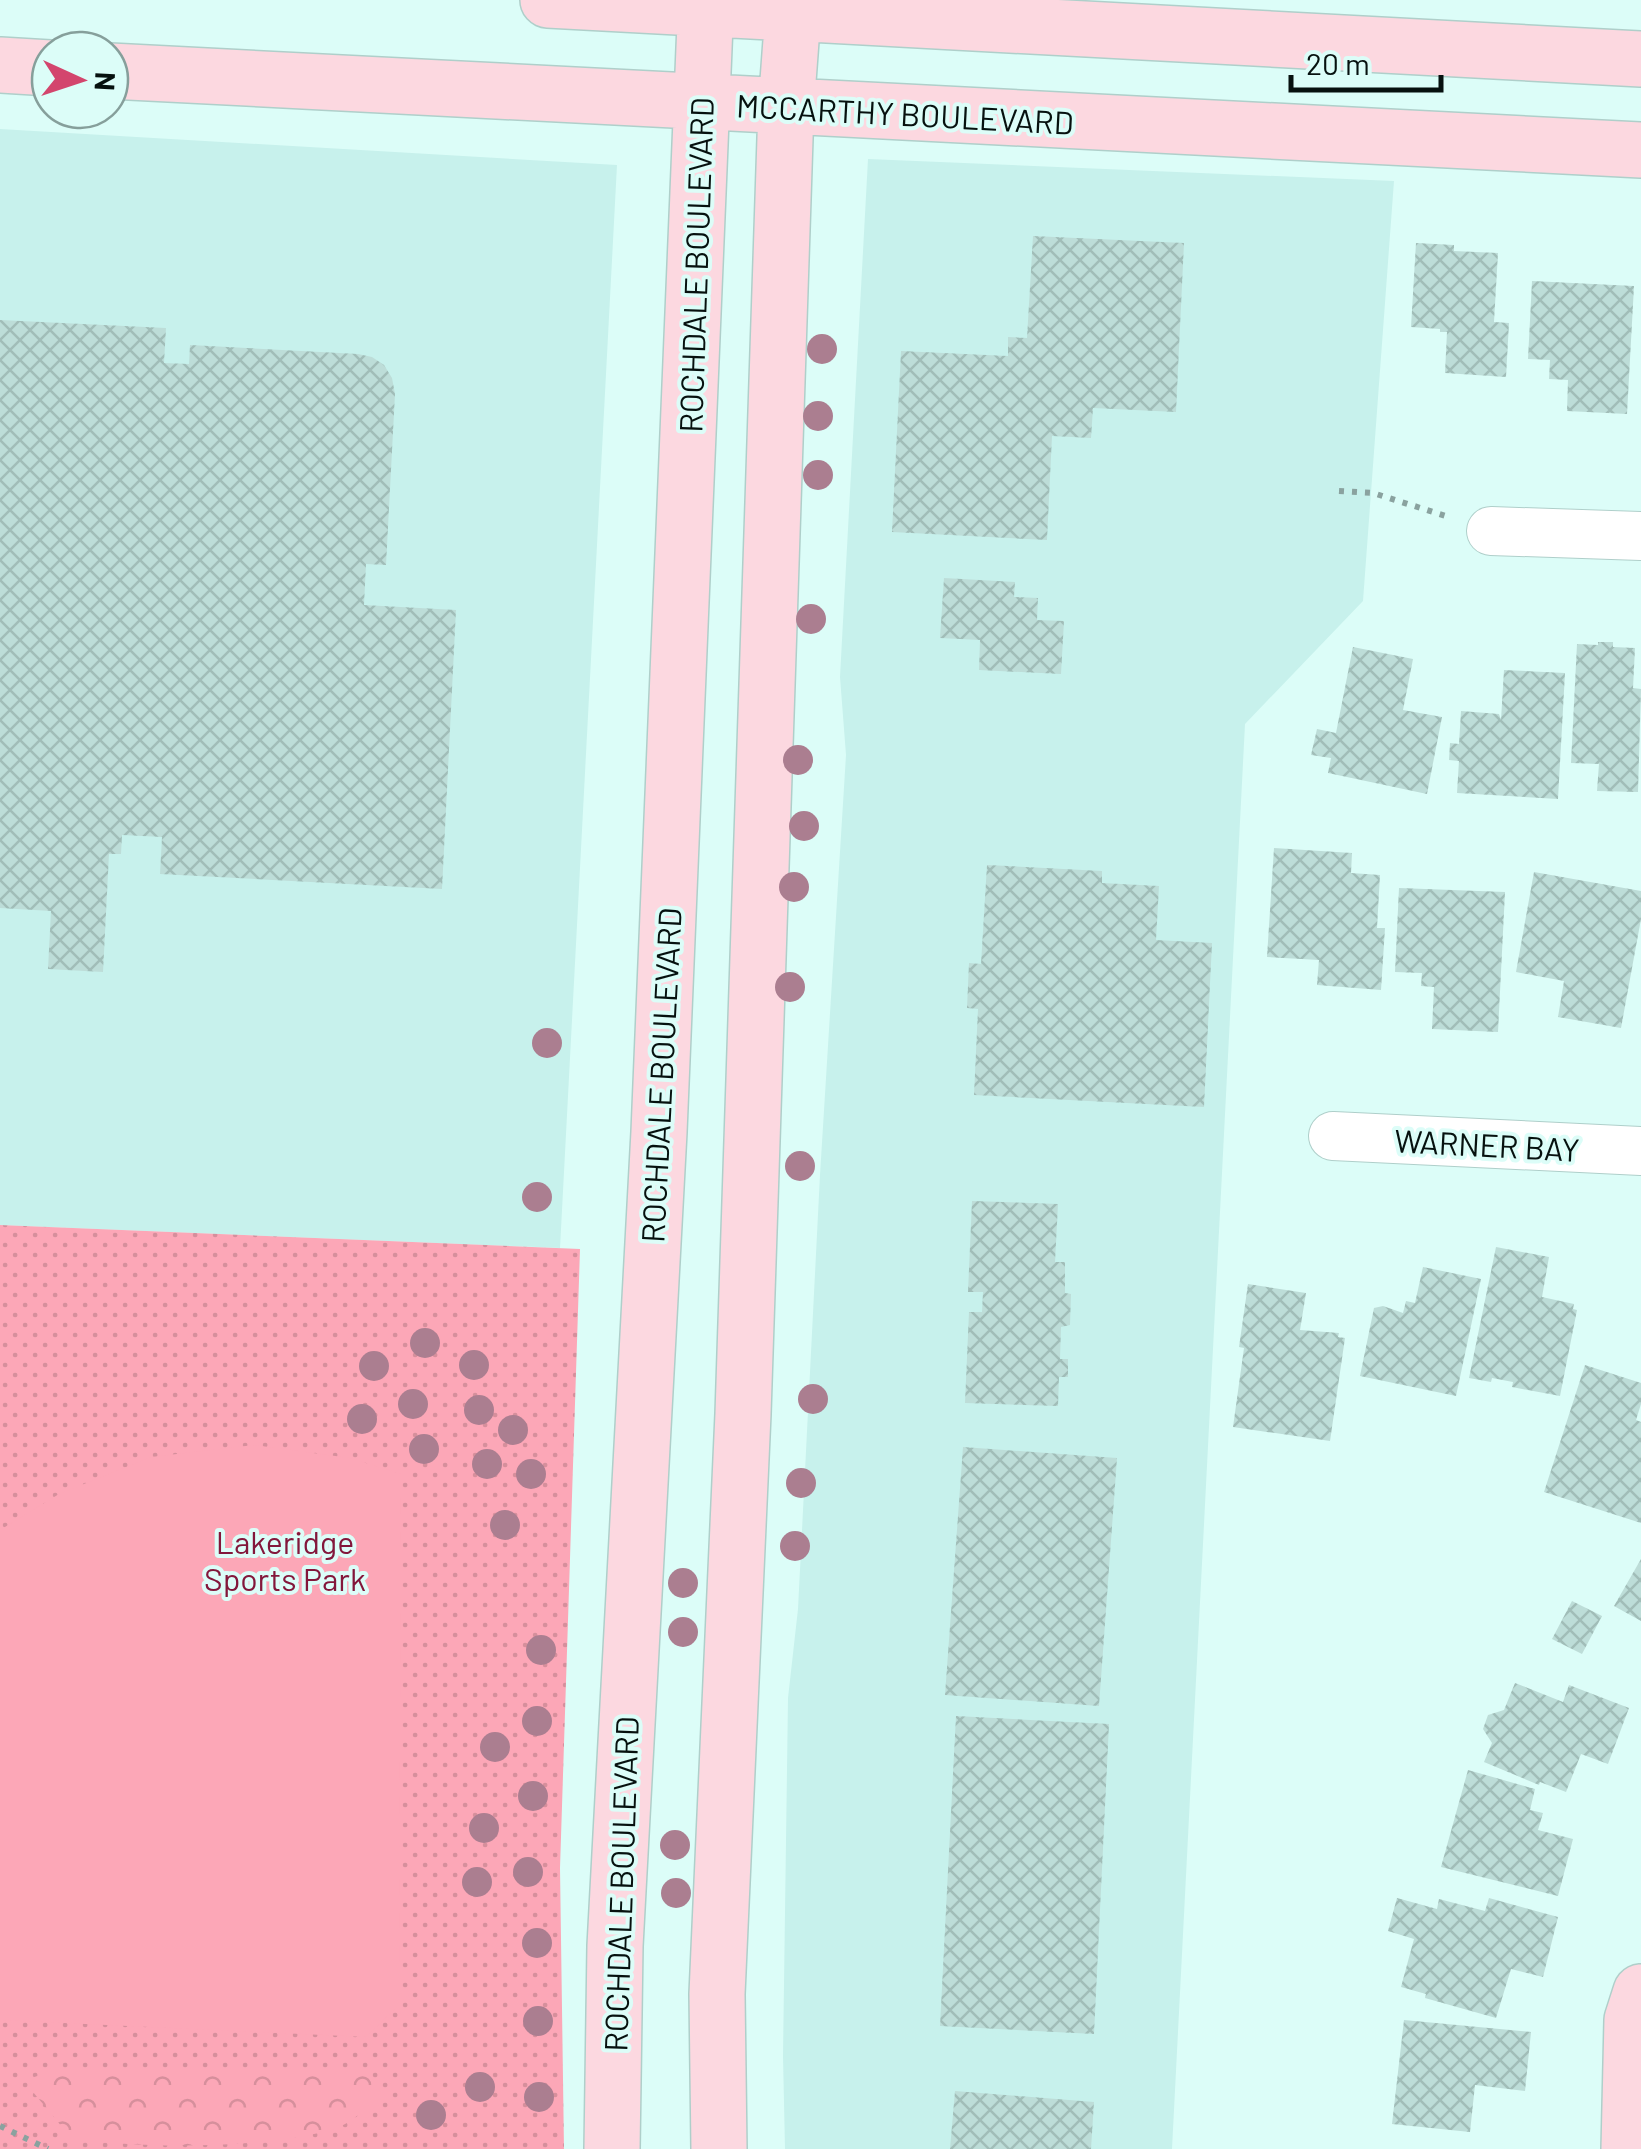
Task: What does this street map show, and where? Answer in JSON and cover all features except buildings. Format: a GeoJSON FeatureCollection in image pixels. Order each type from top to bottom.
{"type":"FeatureCollection","features":[{"type":"Feature","properties":{"kind":"main road"},"geometry":{"type":"LineString","coordinates":[[548,0],[793,7],[1641,59]]}},
{"type":"Feature","properties":{"kind":"main road","name":"ROCHDALE BOULEVARD"},"geometry":{"type":"LineString","coordinates":[[612,2149],[614,1946],[660,1112],[706,4]]}},
{"type":"Feature","properties":{"kind":"main road"},"geometry":{"type":"LineString","coordinates":[[719,2149],[716,1994],[744,1374],[786,108],[793,7]]}},
{"type":"Feature","properties":{"kind":"main road"},"geometry":{"type":"LineString","coordinates":[[0,65],[30,67]]}},
{"type":"Feature","properties":{"kind":"main road","name":"MCCARTHY BOULEVARD"},"geometry":{"type":"LineString","coordinates":[[130,72],[1641,150]]}},
{"type":"Feature","properties":{"kind":"main road"},"geometry":{"type":"LineString","coordinates":[[1629,2149],[1632,2020],[1641,1992]]}},
{"type":"Feature","properties":{"kind":"street"},"geometry":{"type":"LineString","coordinates":[[1490,531],[1641,536]]}},
{"type":"Feature","properties":{"kind":"street","name":"WARNER BAY"},"geometry":{"type":"LineString","coordinates":[[1334,1136],[1641,1151]]}},
{"type":"Feature","properties":{"kind":"path"},"geometry":{"type":"LineString","coordinates":[[1339,491],[1373,492],[1490,531]]}},
{"type":"Feature","properties":{"kind":"path"},"geometry":{"type":"LineString","coordinates":[[0,2126],[48,2149]]}},
{"type":"Feature","properties":{"kind":"shaded area"},"geometry":{"type":"Polygon","coordinates":[[[0,129],[617,165],[560,1248],[0,1225],[0,129]]]}},
{"type":"Feature","properties":{"kind":"shaded area"},"geometry":{"type":"Polygon","coordinates":[[[868,159],[1394,181],[1363,601],[1245,724],[1172,2149],[785,2149],[788,1698],[798,1609],[846,755],[840,677],[868,159]]]}},
{"type":"Feature","properties":{"kind":"green space","name":"Lakeridge Sports Park"},"geometry":{"type":"Polygon","coordinates":[[[0,1225],[580,1249],[560,1868],[564,2149],[0,2149],[0,1225]]]}},
{"type":"Feature","properties":{"kind":"green space"},"geometry":{"type":"Polygon","coordinates":[[[254,1445],[350,1458],[401,1474],[399,2005],[366,2037],[0,2020],[0,1530],[59,1494],[151,1457],[254,1445]]]}},
{"type":"Feature","properties":{"kind":"green space"},"geometry":{"type":"Polygon","coordinates":[[[60,2069],[369,2071],[380,2098],[341,2126],[306,2136],[240,2144],[170,2146],[103,2142],[72,2139],[33,2092],[31,2078],[60,2069]]]}}]}
